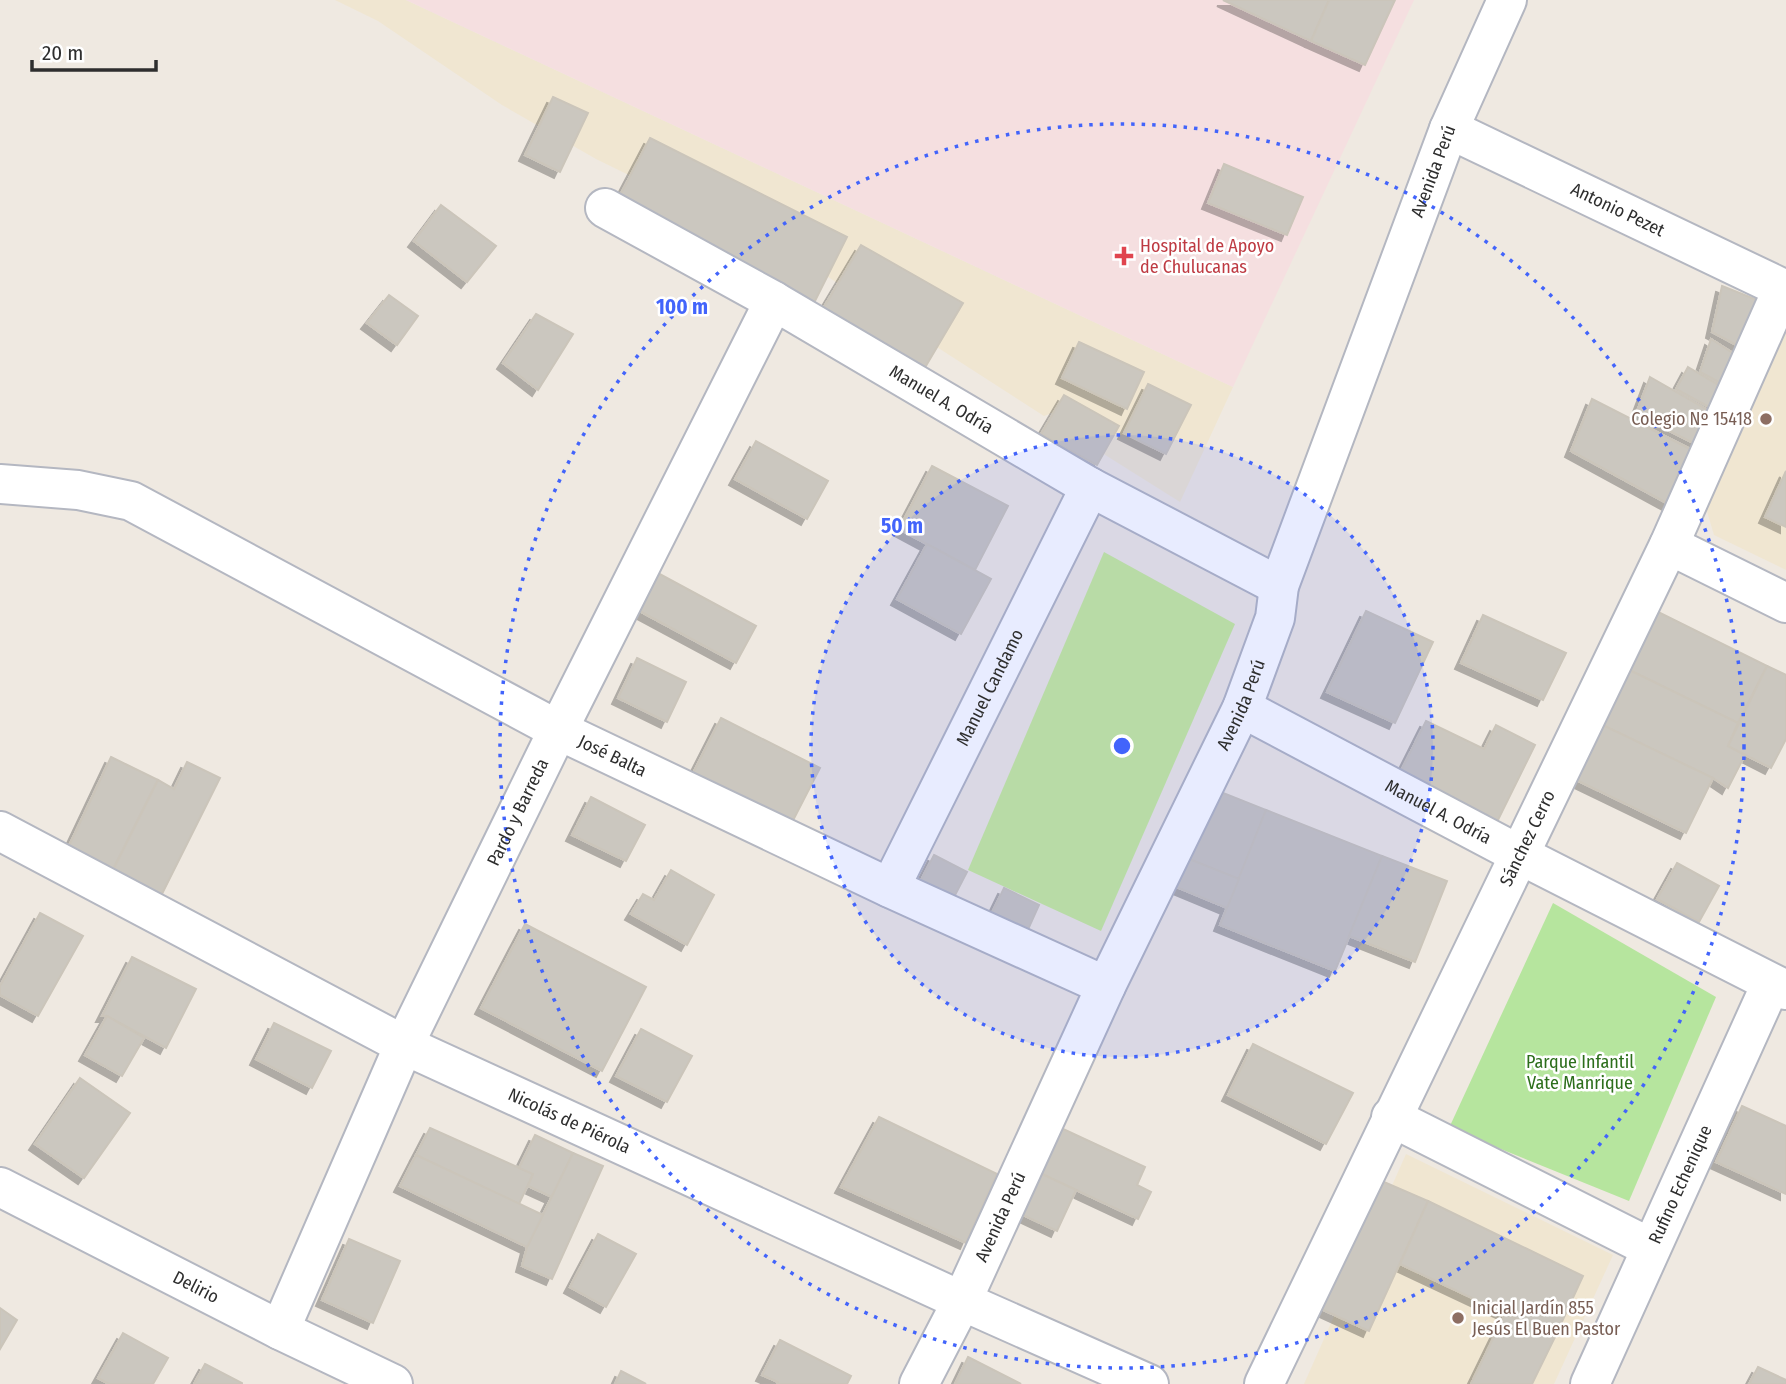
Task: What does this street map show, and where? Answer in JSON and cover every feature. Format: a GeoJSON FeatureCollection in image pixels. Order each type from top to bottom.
{"type":"FeatureCollection","features":[{"type":"Feature","properties":{"kind":"street","name":"Avenida Perú"},"geometry":{"type":"LineString","coordinates":[[919,1384],[962,1301],[1106,986],[1242,708],[1275,618],[1279,586],[1449,129],[1507,0]]}},
{"type":"Feature","properties":{"kind":"street","name":"Antonio Pezet"},"geometry":{"type":"LineString","coordinates":[[1449,129],[1784,289]]}},
{"type":"Feature","properties":{"kind":"street","name":"Manuel A. Odría"},"geometry":{"type":"LineString","coordinates":[[605,208],[774,301],[1090,487],[1279,586]]}},
{"type":"Feature","properties":{"kind":"street","name":"Sánchez Cerro"},"geometry":{"type":"LineString","coordinates":[[1264,1384],[1669,545],[1784,289]]}},
{"type":"Feature","properties":{"kind":"street","name":"Pardo y Barreda"},"geometry":{"type":"LineString","coordinates":[[280,1330],[404,1045],[558,730],[774,301]]}},
{"type":"Feature","properties":{"kind":"street","name":"José Balta"},"geometry":{"type":"LineString","coordinates":[[0,484],[78,490],[131,501],[558,730],[890,888],[1106,986]]}},
{"type":"Feature","properties":{"kind":"street","name":"Manuel Candamo"},"geometry":{"type":"LineString","coordinates":[[890,888],[1090,487]]}},
{"type":"Feature","properties":{"kind":"street"},"geometry":{"type":"LineString","coordinates":[[1669,545],[1786,603]]}},
{"type":"Feature","properties":{"kind":"street","name":"Manuel A. Odría"},"geometry":{"type":"LineString","coordinates":[[1242,708],[1520,855],[1779,987]]}},
{"type":"Feature","properties":{"kind":"street","name":"Nicolás de Piérola"},"geometry":{"type":"LineString","coordinates":[[0,831],[404,1045],[1149,1384]]}},
{"type":"Feature","properties":{"kind":"street","name":"Rufino Echenique"},"geometry":{"type":"LineString","coordinates":[[1590,1384],[1651,1248],[1779,987]]}},
{"type":"Feature","properties":{"kind":"street"},"geometry":{"type":"LineString","coordinates":[[1391,1118],[1651,1248]]}},
{"type":"Feature","properties":{"kind":"street","name":"Delirio"},"geometry":{"type":"LineString","coordinates":[[0,1187],[280,1330],[393,1384]]}},
{"type":"Feature","properties":{"kind":"shaded area"},"geometry":{"type":"Polygon","coordinates":[[[335,0],[406,0],[1233,387],[1180,502],[1075,436],[1066,408],[1044,416],[797,257],[596,159],[502,105],[378,21],[335,0]]]}},
{"type":"Feature","properties":{"kind":"shaded area","name":"Hospital de Apoyo de Chulucanas"},"geometry":{"type":"Polygon","coordinates":[[[406,0],[1414,0],[1233,387],[406,0]]]}},
{"type":"Feature","properties":{"kind":"shaded area","name":"Colegio Nº 15418"},"geometry":{"type":"Polygon","coordinates":[[[1786,331],[1786,570],[1714,535],[1706,508],[1786,331]]]}},
{"type":"Feature","properties":{"kind":"shaded area","name":"Inicial Jardín 855 Jesús El Buen Pastor"},"geometry":{"type":"Polygon","coordinates":[[[1406,1154],[1613,1255],[1554,1384],[1304,1384],[1406,1154]]]}},
{"type":"Feature","properties":{"kind":"green space"},"geometry":{"type":"Polygon","coordinates":[[[1104,552],[1235,624],[1101,931],[968,870],[1104,552]]]}},
{"type":"Feature","properties":{"kind":"green space","name":"Parque Infantil Vate Manrique"},"geometry":{"type":"Polygon","coordinates":[[[1553,903],[1716,997],[1629,1201],[1449,1128],[1553,903]]]}},
{"type":"Feature","properties":{"kind":"building"},"geometry":{"type":"Polygon","coordinates":[[[1223,0],[1329,0],[1311,41],[1223,0]]]}},
{"type":"Feature","properties":{"kind":"building"},"geometry":{"type":"Polygon","coordinates":[[[1329,0],[1395,0],[1365,65],[1311,41],[1329,0]]]}},
{"type":"Feature","properties":{"kind":"building"},"geometry":{"type":"Polygon","coordinates":[[[553,97],[588,113],[560,172],[525,155],[553,97]]]}},
{"type":"Feature","properties":{"kind":"building"},"geometry":{"type":"Polygon","coordinates":[[[650,138],[847,237],[814,303],[616,203],[650,138]]]}},
{"type":"Feature","properties":{"kind":"building"},"geometry":{"type":"Polygon","coordinates":[[[1224,164],[1303,197],[1287,235],[1208,203],[1224,164]]]}},
{"type":"Feature","properties":{"kind":"building"},"geometry":{"type":"Polygon","coordinates":[[[441,205],[496,246],[467,282],[414,241],[441,205]]]}},
{"type":"Feature","properties":{"kind":"building"},"geometry":{"type":"Polygon","coordinates":[[[861,245],[963,303],[923,371],[821,312],[861,245]]]}},
{"type":"Feature","properties":{"kind":"building"},"geometry":{"type":"Polygon","coordinates":[[[1722,286],[1765,303],[1744,349],[1712,332],[1722,286]]]}},
{"type":"Feature","properties":{"kind":"building"},"geometry":{"type":"Polygon","coordinates":[[[389,295],[418,316],[397,345],[367,323],[389,295]]]}},
{"type":"Feature","properties":{"kind":"building"},"geometry":{"type":"Polygon","coordinates":[[[536,314],[573,334],[538,390],[503,363],[536,314]]]}},
{"type":"Feature","properties":{"kind":"building"},"geometry":{"type":"Polygon","coordinates":[[[1711,339],[1745,361],[1734,390],[1700,372],[1711,339]]]}},
{"type":"Feature","properties":{"kind":"building"},"geometry":{"type":"Polygon","coordinates":[[[1079,342],[1144,372],[1127,409],[1062,378],[1079,342]]]}},
{"type":"Feature","properties":{"kind":"building"},"geometry":{"type":"Polygon","coordinates":[[[1688,367],[1730,392],[1720,413],[1676,389],[1688,367]]]}},
{"type":"Feature","properties":{"kind":"building"},"geometry":{"type":"Polygon","coordinates":[[[1650,377],[1718,416],[1703,448],[1636,414],[1650,377]]]}},
{"type":"Feature","properties":{"kind":"building"},"geometry":{"type":"Polygon","coordinates":[[[1148,384],[1191,405],[1166,454],[1124,433],[1148,384]]]}},
{"type":"Feature","properties":{"kind":"building"},"geometry":{"type":"Polygon","coordinates":[[[1064,395],[1119,426],[1097,465],[1041,434],[1064,395]]]}},
{"type":"Feature","properties":{"kind":"building"},"geometry":{"type":"Polygon","coordinates":[[[1592,399],[1698,453],[1674,507],[1571,451],[1592,399]]]}},
{"type":"Feature","properties":{"kind":"building"},"geometry":{"type":"Polygon","coordinates":[[[756,441],[828,481],[807,519],[735,479],[756,441]]]}},
{"type":"Feature","properties":{"kind":"building"},"geometry":{"type":"Polygon","coordinates":[[[932,466],[1008,506],[975,570],[899,529],[932,466]]]}},
{"type":"Feature","properties":{"kind":"building"},"geometry":{"type":"Polygon","coordinates":[[[1786,471],[1786,527],[1765,517],[1786,471]]]}},
{"type":"Feature","properties":{"kind":"building"},"geometry":{"type":"Polygon","coordinates":[[[927,544],[991,579],[961,634],[897,599],[927,544]]]}},
{"type":"Feature","properties":{"kind":"building"},"geometry":{"type":"Polygon","coordinates":[[[654,571],[756,626],[736,663],[634,608],[654,571]]]}},
{"type":"Feature","properties":{"kind":"building"},"geometry":{"type":"Polygon","coordinates":[[[1646,606],[1767,666],[1738,723],[1617,664],[1646,606]]]}},
{"type":"Feature","properties":{"kind":"building"},"geometry":{"type":"Polygon","coordinates":[[[1366,611],[1433,642],[1395,723],[1327,692],[1366,611]]]}},
{"type":"Feature","properties":{"kind":"building"},"geometry":{"type":"Polygon","coordinates":[[[1483,615],[1566,653],[1543,700],[1461,663],[1483,615]]]}},
{"type":"Feature","properties":{"kind":"building"},"geometry":{"type":"Polygon","coordinates":[[[637,658],[686,682],[667,722],[618,698],[637,658]]]}},
{"type":"Feature","properties":{"kind":"building"},"geometry":{"type":"Polygon","coordinates":[[[1617,664],[1738,723],[1728,746],[1745,755],[1728,788],[1713,778],[1592,720],[1617,664]]]}},
{"type":"Feature","properties":{"kind":"building"},"geometry":{"type":"Polygon","coordinates":[[[1767,666],[1786,675],[1786,739],[1771,768],[1728,746],[1767,666]]]}},
{"type":"Feature","properties":{"kind":"building"},"geometry":{"type":"Polygon","coordinates":[[[721,718],[820,768],[784,838],[685,789],[721,718]]]}},
{"type":"Feature","properties":{"kind":"building"},"geometry":{"type":"Polygon","coordinates":[[[1592,720],[1713,778],[1686,833],[1566,775],[1592,720]]]}},
{"type":"Feature","properties":{"kind":"building"},"geometry":{"type":"Polygon","coordinates":[[[1426,721],[1484,749],[1496,725],[1535,745],[1497,822],[1400,773],[1426,721]]]}},
{"type":"Feature","properties":{"kind":"building"},"geometry":{"type":"Polygon","coordinates":[[[111,757],[158,780],[112,872],[67,850],[111,757]]]}},
{"type":"Feature","properties":{"kind":"building"},"geometry":{"type":"Polygon","coordinates":[[[187,762],[220,778],[161,896],[112,872],[158,780],[174,789],[187,762]]]}},
{"type":"Feature","properties":{"kind":"building"},"geometry":{"type":"Polygon","coordinates":[[[1203,785],[1266,810],[1239,879],[1174,853],[1203,785]]]}},
{"type":"Feature","properties":{"kind":"building"},"geometry":{"type":"Polygon","coordinates":[[[591,797],[645,825],[626,861],[572,835],[591,797]]]}},
{"type":"Feature","properties":{"kind":"building"},"geometry":{"type":"Polygon","coordinates":[[[1266,810],[1382,856],[1335,971],[1220,925],[1266,810]]]}},
{"type":"Feature","properties":{"kind":"building"},"geometry":{"type":"Polygon","coordinates":[[[1174,853],[1239,879],[1227,908],[1162,881],[1174,853]]]}},
{"type":"Feature","properties":{"kind":"building"},"geometry":{"type":"Polygon","coordinates":[[[934,855],[967,872],[952,901],[919,884],[934,855]]]}},
{"type":"Feature","properties":{"kind":"building"},"geometry":{"type":"Polygon","coordinates":[[[1382,856],[1447,881],[1415,962],[1349,936],[1382,856]]]}},
{"type":"Feature","properties":{"kind":"building"},"geometry":{"type":"Polygon","coordinates":[[[1677,863],[1719,886],[1699,922],[1657,899],[1677,863]]]}},
{"type":"Feature","properties":{"kind":"building"},"geometry":{"type":"Polygon","coordinates":[[[671,870],[714,895],[687,945],[631,914],[643,894],[654,900],[671,870]]]}},
{"type":"Feature","properties":{"kind":"building"},"geometry":{"type":"Polygon","coordinates":[[[1004,888],[1039,905],[1026,934],[990,917],[1004,888]]]}},
{"type":"Feature","properties":{"kind":"building"},"geometry":{"type":"Polygon","coordinates":[[[40,913],[83,936],[38,1016],[0,995],[0,986],[40,913]]]}},
{"type":"Feature","properties":{"kind":"building"},"geometry":{"type":"Polygon","coordinates":[[[525,924],[646,987],[602,1071],[481,1008],[525,924]]]}},
{"type":"Feature","properties":{"kind":"building"},"geometry":{"type":"Polygon","coordinates":[[[132,957],[196,989],[166,1048],[107,1016],[102,1016],[132,957]]]}},
{"type":"Feature","properties":{"kind":"building"},"geometry":{"type":"Polygon","coordinates":[[[107,1016],[144,1038],[122,1076],[85,1055],[107,1016]]]}},
{"type":"Feature","properties":{"kind":"building"},"geometry":{"type":"Polygon","coordinates":[[[274,1023],[331,1051],[312,1088],[256,1059],[274,1023]]]}},
{"type":"Feature","properties":{"kind":"building"},"geometry":{"type":"Polygon","coordinates":[[[641,1029],[692,1056],[667,1102],[616,1076],[641,1029]]]}},
{"type":"Feature","properties":{"kind":"building"},"geometry":{"type":"Polygon","coordinates":[[[1253,1044],[1353,1093],[1326,1144],[1228,1095],[1253,1044]]]}},
{"type":"Feature","properties":{"kind":"building"},"geometry":{"type":"Polygon","coordinates":[[[80,1078],[130,1113],[84,1178],[35,1144],[80,1078]]]}},
{"type":"Feature","properties":{"kind":"building"},"geometry":{"type":"Polygon","coordinates":[[[1742,1106],[1786,1126],[1786,1194],[1716,1162],[1742,1106]]]}},
{"type":"Feature","properties":{"kind":"building"},"geometry":{"type":"Polygon","coordinates":[[[879,1117],[997,1174],[966,1243],[841,1187],[879,1117]]]}},
{"type":"Feature","properties":{"kind":"building"},"geometry":{"type":"Polygon","coordinates":[[[1048,1122],[1145,1167],[1137,1185],[1151,1192],[1138,1219],[1027,1167],[1048,1122]]]}},
{"type":"Feature","properties":{"kind":"building"},"geometry":{"type":"Polygon","coordinates":[[[430,1128],[533,1174],[519,1204],[416,1155],[430,1128]]]}},
{"type":"Feature","properties":{"kind":"building"},"geometry":{"type":"Polygon","coordinates":[[[535,1135],[573,1153],[552,1197],[528,1186],[533,1174],[519,1168],[535,1135]]]}},
{"type":"Feature","properties":{"kind":"building"},"geometry":{"type":"Polygon","coordinates":[[[573,1153],[603,1166],[552,1279],[522,1266],[527,1247],[573,1153]]]}},
{"type":"Feature","properties":{"kind":"building"},"geometry":{"type":"Polygon","coordinates":[[[416,1155],[543,1215],[527,1247],[400,1186],[416,1155]]]}},
{"type":"Feature","properties":{"kind":"building"},"geometry":{"type":"Polygon","coordinates":[[[1027,1167],[1076,1190],[1057,1231],[1008,1208],[1027,1167]]]}},
{"type":"Feature","properties":{"kind":"building"},"geometry":{"type":"Polygon","coordinates":[[[1377,1179],[1428,1201],[1369,1331],[1319,1308],[1377,1179]]]}},
{"type":"Feature","properties":{"kind":"building"},"geometry":{"type":"Polygon","coordinates":[[[1428,1201],[1583,1276],[1555,1337],[1400,1264],[1428,1201]]]}},
{"type":"Feature","properties":{"kind":"building"},"geometry":{"type":"Polygon","coordinates":[[[598,1234],[636,1254],[606,1307],[570,1287],[598,1234]]]}},
{"type":"Feature","properties":{"kind":"building"},"geometry":{"type":"Polygon","coordinates":[[[349,1239],[400,1261],[373,1323],[322,1300],[349,1239]]]}},
{"type":"Feature","properties":{"kind":"building"},"geometry":{"type":"Polygon","coordinates":[[[0,1308],[17,1320],[0,1349],[0,1308]]]}},
{"type":"Feature","properties":{"kind":"building"},"geometry":{"type":"Polygon","coordinates":[[[1505,1314],[1555,1337],[1532,1384],[1471,1384],[1505,1314]]]}},
{"type":"Feature","properties":{"kind":"building"},"geometry":{"type":"Polygon","coordinates":[[[123,1333],[168,1358],[153,1384],[109,1384],[98,1378],[123,1333]]]}},
{"type":"Feature","properties":{"kind":"building"},"geometry":{"type":"Polygon","coordinates":[[[780,1340],[851,1376],[847,1384],[777,1384],[778,1382],[762,1375],[780,1340]]]}},
{"type":"Feature","properties":{"kind":"building"},"geometry":{"type":"Polygon","coordinates":[[[968,1357],[1021,1384],[955,1384],[968,1357]]]}},
{"type":"Feature","properties":{"kind":"building"},"geometry":{"type":"Polygon","coordinates":[[[205,1364],[242,1383],[242,1384],[194,1384],[205,1364]]]}},
{"type":"Feature","properties":{"kind":"building"},"geometry":{"type":"Polygon","coordinates":[[[1758,1367],[1786,1380],[1786,1384],[1749,1384],[1758,1367]]]}},
{"type":"Feature","properties":{"kind":"building"},"geometry":{"type":"Polygon","coordinates":[[[621,1371],[646,1384],[615,1384],[621,1371]]]}},
{"type":"Feature","properties":{"kind":"place","name":"Hospital de Apoyo de Chulucanas"},"geometry":{"type":"Point","coordinates":[1124,256]}},
{"type":"Feature","properties":{"kind":"place","name":"Colegio Nº 15418"},"geometry":{"type":"Point","coordinates":[1766,419]}},
{"type":"Feature","properties":{"kind":"place","name":"Inicial Jardín 855 Jesús El Buen Pastor"},"geometry":{"type":"Point","coordinates":[1458,1318]}}]}
